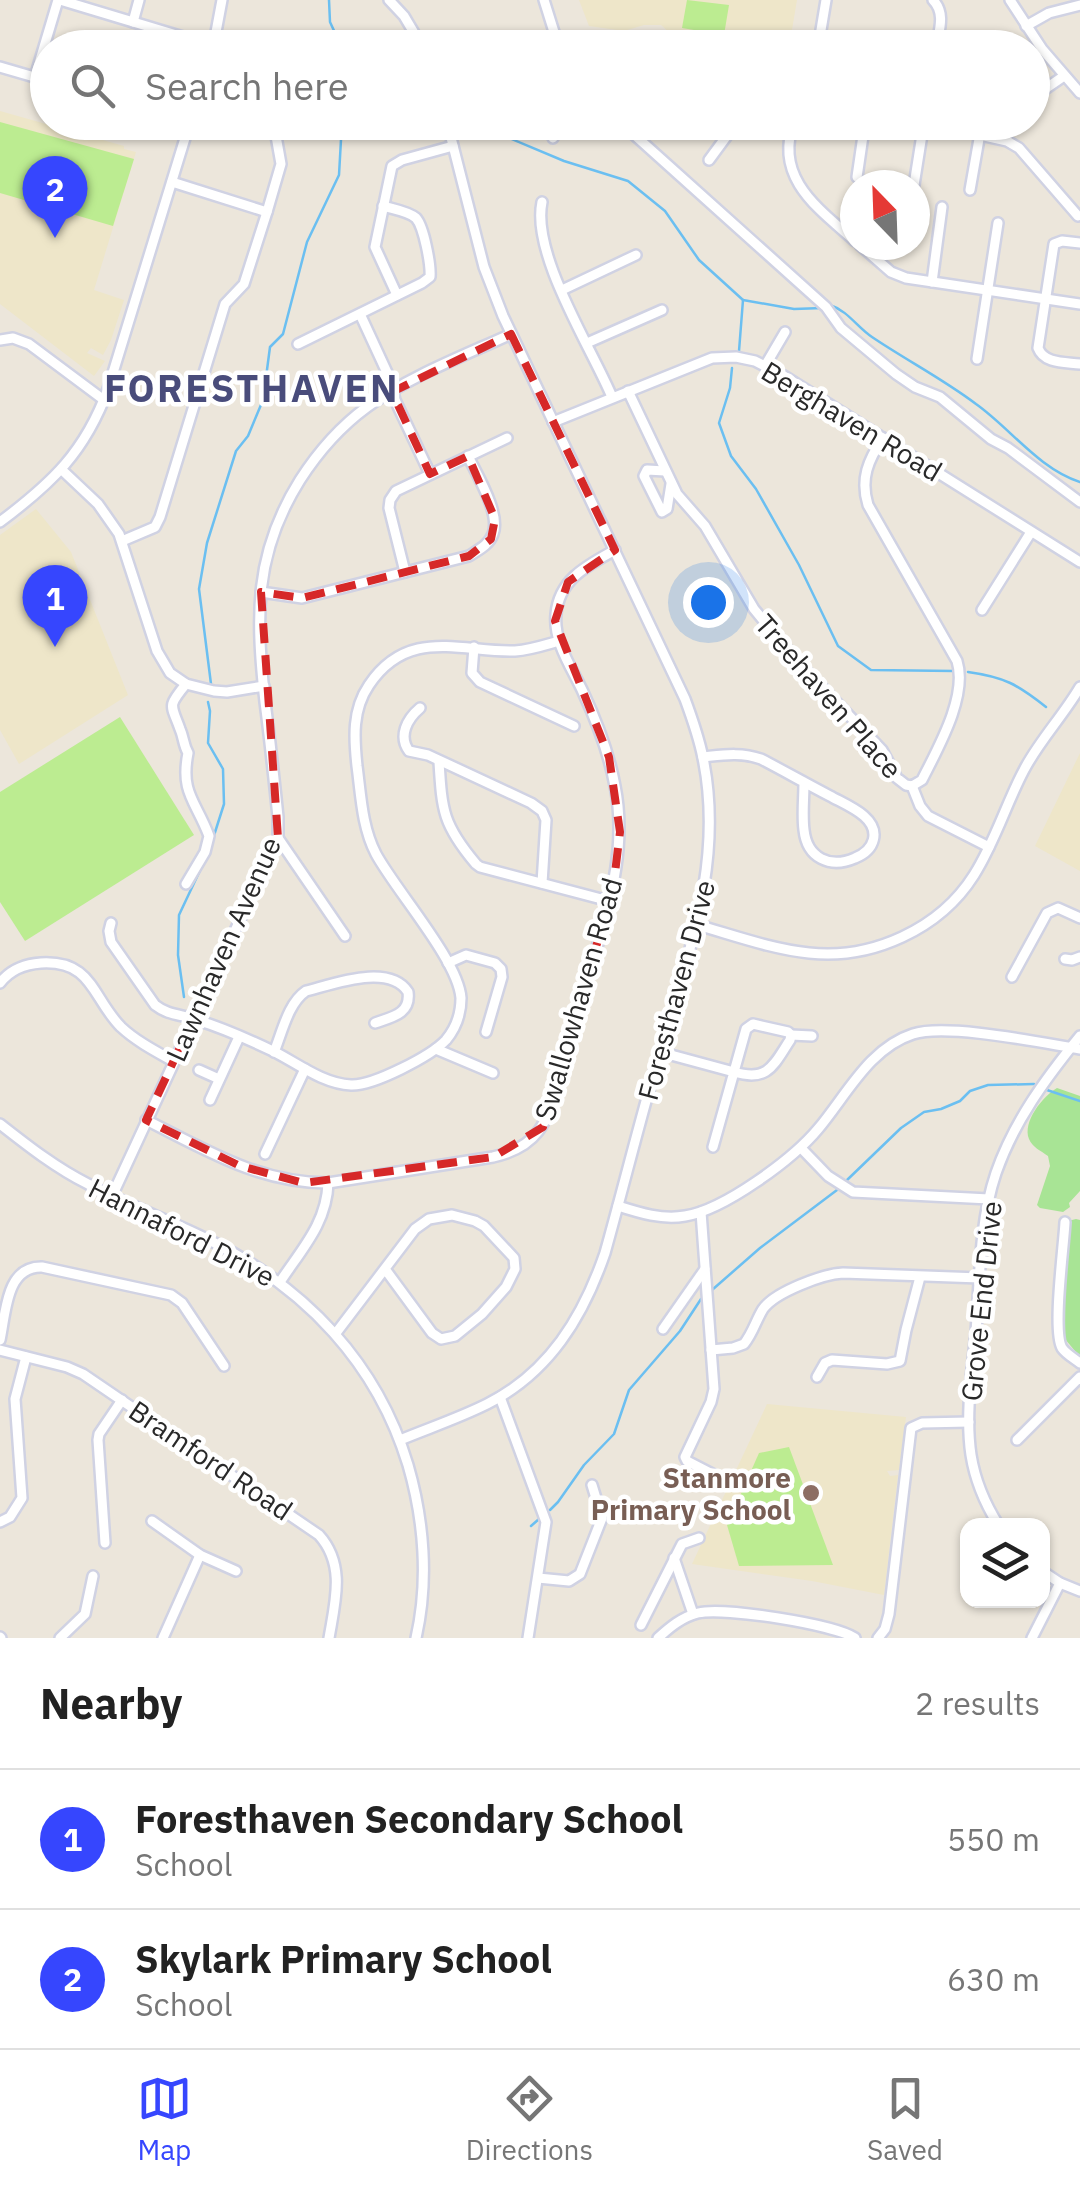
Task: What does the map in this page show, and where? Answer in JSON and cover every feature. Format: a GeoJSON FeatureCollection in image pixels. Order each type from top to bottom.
{"type":"FeatureCollection","features":[{"type":"Feature","properties":{"kind":"street"},"geometry":{"type":"LineString","coordinates":[[50,30],[59,0],[159,30]]}},
{"type":"Feature","properties":{"kind":"street"},"geometry":{"type":"LineString","coordinates":[[133,22],[139,0]]}},
{"type":"Feature","properties":{"kind":"street"},"geometry":{"type":"LineString","coordinates":[[216,30],[222,0]]}},
{"type":"Feature","properties":{"kind":"street"},"geometry":{"type":"LineString","coordinates":[[389,0],[412,30]]}},
{"type":"Feature","properties":{"kind":"street"},"geometry":{"type":"LineString","coordinates":[[544,0],[553,30]]}},
{"type":"Feature","properties":{"kind":"street"},"geometry":{"type":"LineString","coordinates":[[821,30],[826,0]]}},
{"type":"Feature","properties":{"kind":"street"},"geometry":{"type":"LineString","coordinates":[[932,0],[941,13],[939,30]]}},
{"type":"Feature","properties":{"kind":"street"},"geometry":{"type":"LineString","coordinates":[[1010,0],[1029,30]]}},
{"type":"Feature","properties":{"kind":"street"},"geometry":{"type":"LineString","coordinates":[[1026,26],[1050,13],[1080,5]]}},
{"type":"Feature","properties":{"kind":"street"},"geometry":{"type":"LineString","coordinates":[[1050,58],[1080,93]]}},
{"type":"Feature","properties":{"kind":"street"},"geometry":{"type":"LineString","coordinates":[[0,67],[30,76]]}},
{"type":"Feature","properties":{"kind":"street"},"geometry":{"type":"LineString","coordinates":[[1050,86],[1064,76]]}},
{"type":"Feature","properties":{"kind":"street"},"geometry":{"type":"LineString","coordinates":[[0,522],[62,470],[83,442],[104,400],[185,140]]}},
{"type":"Feature","properties":{"kind":"street"},"geometry":{"type":"LineString","coordinates":[[122,541],[157,524],[224,304],[244,284],[267,212],[281,164],[277,140]]}},
{"type":"Feature","properties":{"kind":"street","name":"Foresthaven Drive"},"geometry":{"type":"LineString","coordinates":[[400,1440],[500,1397],[544,1362],[575,1322],[598,1274],[618,1206],[696,925],[710,838],[703,758],[680,687],[511,334],[484,267],[451,140]]}},
{"type":"Feature","properties":{"kind":"street"},"geometry":{"type":"LineString","coordinates":[[640,140],[826,307],[841,328],[896,374],[940,397],[1080,502]]}},
{"type":"Feature","properties":{"kind":"street"},"geometry":{"type":"LineString","coordinates":[[709,160],[724,140]]}},
{"type":"Feature","properties":{"kind":"street"},"geometry":{"type":"LineString","coordinates":[[792,140],[793,176],[807,198],[840,228]]}},
{"type":"Feature","properties":{"kind":"street"},"geometry":{"type":"LineString","coordinates":[[858,170],[862,140]]}},
{"type":"Feature","properties":{"kind":"street"},"geometry":{"type":"LineString","coordinates":[[916,170],[921,140]]}},
{"type":"Feature","properties":{"kind":"street"},"geometry":{"type":"LineString","coordinates":[[970,190],[979,140]]}},
{"type":"Feature","properties":{"kind":"street"},"geometry":{"type":"LineString","coordinates":[[1002,140],[1018,148],[1078,216]]}},
{"type":"Feature","properties":{"kind":"street"},"geometry":{"type":"LineString","coordinates":[[398,296],[375,251],[394,164],[453,146]]}},
{"type":"Feature","properties":{"kind":"street"},"geometry":{"type":"LineString","coordinates":[[172,182],[267,212]]}},
{"type":"Feature","properties":{"kind":"street"},"geometry":{"type":"LineString","coordinates":[[542,202],[540,225],[544,244],[612,397]]}},
{"type":"Feature","properties":{"kind":"street"},"geometry":{"type":"LineString","coordinates":[[298,344],[428,280],[430,264],[417,220],[383,206]]}},
{"type":"Feature","properties":{"kind":"street"},"geometry":{"type":"LineString","coordinates":[[932,282],[942,207]]}},
{"type":"Feature","properties":{"kind":"street"},"geometry":{"type":"LineString","coordinates":[[977,359],[998,223]]}},
{"type":"Feature","properties":{"kind":"street"},"geometry":{"type":"LineString","coordinates":[[1080,243],[1054,244],[1039,352],[1048,360],[1080,364]]}},
{"type":"Feature","properties":{"kind":"street"},"geometry":{"type":"LineString","coordinates":[[562,290],[636,256]]}},
{"type":"Feature","properties":{"kind":"street"},"geometry":{"type":"LineString","coordinates":[[877,260],[906,278],[1080,304]]}},
{"type":"Feature","properties":{"kind":"street"},"geometry":{"type":"LineString","coordinates":[[587,344],[662,310]]}},
{"type":"Feature","properties":{"kind":"street"},"geometry":{"type":"LineString","coordinates":[[360,314],[430,474]]}},
{"type":"Feature","properties":{"kind":"street"},"geometry":{"type":"LineString","coordinates":[[765,366],[784,332]]}},
{"type":"Feature","properties":{"kind":"street","name":"Lawnhaven Avenue"},"geometry":{"type":"LineString","coordinates":[[112,1196],[278,838],[258,636],[264,566],[288,500],[322,450],[367,407],[511,334]]}},
{"type":"Feature","properties":{"kind":"street"},"geometry":{"type":"LineString","coordinates":[[0,340],[14,338],[29,344],[104,400]]}},
{"type":"Feature","properties":{"kind":"street","name":"Berghaven Road"},"geometry":{"type":"LineString","coordinates":[[553,422],[712,358],[736,356],[765,366],[1080,562]]}},
{"type":"Feature","properties":{"kind":"street","name":"Treehaven Place"},"geometry":{"type":"LineString","coordinates":[[628,391],[677,494],[716,542],[745,596],[764,621],[797,662],[882,750],[897,778],[914,786],[920,806],[928,816],[989,846]]}},
{"type":"Feature","properties":{"kind":"street"},"geometry":{"type":"LineString","coordinates":[[406,572],[389,508],[396,491],[507,438]]}},
{"type":"Feature","properties":{"kind":"street"},"geometry":{"type":"LineString","coordinates":[[882,438],[865,475],[868,505],[958,661],[960,671],[958,700],[929,765],[914,786]]}},
{"type":"Feature","properties":{"kind":"street"},"geometry":{"type":"LineString","coordinates":[[261,592],[302,598],[469,556],[491,539],[495,518],[468,456]]}},
{"type":"Feature","properties":{"kind":"street"},"geometry":{"type":"LineString","coordinates":[[62,470],[104,512],[122,541],[163,664],[186,684],[227,692],[264,686]]}},
{"type":"Feature","properties":{"kind":"street"},"geometry":{"type":"LineString","coordinates":[[665,470],[648,470],[644,476],[662,512],[667,508],[671,483]]}},
{"type":"Feature","properties":{"kind":"street"},"geometry":{"type":"LineString","coordinates":[[982,610],[1031,532]]}},
{"type":"Feature","properties":{"kind":"street","name":"Swallowhaven Road"},"geometry":{"type":"LineString","coordinates":[[146,1120],[256,1172],[304,1183],[328,1183],[492,1158],[516,1150],[537,1136],[550,1113],[610,901],[620,832],[615,785],[600,731],[559,641],[556,607],[568,582],[584,567],[615,550]]}},
{"type":"Feature","properties":{"kind":"street"},"geometry":{"type":"LineString","coordinates":[[111,923],[110,942],[155,1005],[170,1014],[194,1018],[340,1083],[372,1081],[436,1049],[454,1028],[460,1008],[459,987],[448,963],[384,868],[370,840],[362,807],[355,728],[360,703],[382,669],[419,649],[448,645],[517,651],[559,641]]}},
{"type":"Feature","properties":{"kind":"street"},"geometry":{"type":"LineString","coordinates":[[474,647],[472,672],[480,682],[574,726]]}},
{"type":"Feature","properties":{"kind":"street"},"geometry":{"type":"LineString","coordinates":[[186,684],[175,697],[172,714],[188,752],[187,788],[210,836],[186,884]]}},
{"type":"Feature","properties":{"kind":"street"},"geometry":{"type":"LineString","coordinates":[[696,925],[795,951],[831,954],[863,950],[899,938],[935,917],[964,889],[1026,766],[1080,688]]}},
{"type":"Feature","properties":{"kind":"street"},"geometry":{"type":"LineString","coordinates":[[420,708],[408,722],[403,740],[409,751],[428,755],[531,802],[542,811],[546,828],[542,883]]}},
{"type":"Feature","properties":{"kind":"street"},"geometry":{"type":"LineString","coordinates":[[703,758],[753,756],[804,782],[866,817],[875,838],[867,851],[834,863],[818,856],[804,834],[804,782]]}},
{"type":"Feature","properties":{"kind":"street"},"geometry":{"type":"LineString","coordinates":[[439,762],[443,813],[480,867],[610,901]]}},
{"type":"Feature","properties":{"kind":"street"},"geometry":{"type":"LineString","coordinates":[[278,838],[345,936]]}},
{"type":"Feature","properties":{"kind":"street"},"geometry":{"type":"LineString","coordinates":[[1012,977],[1047,913],[1058,908],[1080,918]]}},
{"type":"Feature","properties":{"kind":"street"},"geometry":{"type":"LineString","coordinates":[[448,963],[466,955],[495,963],[501,969],[486,1032]]}},
{"type":"Feature","properties":{"kind":"street"},"geometry":{"type":"LineString","coordinates":[[1065,959],[1080,957]]}},
{"type":"Feature","properties":{"kind":"street"},"geometry":{"type":"LineString","coordinates":[[0,982],[15,970],[35,963],[74,968],[96,990],[123,1028],[173,1061]]}},
{"type":"Feature","properties":{"kind":"street"},"geometry":{"type":"LineString","coordinates":[[274,1052],[294,1004],[306,992],[366,978],[382,976],[396,980],[408,992],[408,1004],[394,1017],[375,1023]]}},
{"type":"Feature","properties":{"kind":"street"},"geometry":{"type":"LineString","coordinates":[[713,1147],[747,1027],[756,1025],[791,1035],[812,1036]]}},
{"type":"Feature","properties":{"kind":"street"},"geometry":{"type":"LineString","coordinates":[[618,1206],[662,1217],[683,1216],[701,1212],[751,1184],[801,1148],[868,1064],[881,1051],[909,1035],[958,1032],[1075,1048]]}},
{"type":"Feature","properties":{"kind":"street"},"geometry":{"type":"LineString","coordinates":[[660,1052],[754,1077],[766,1072],[791,1035]]}},
{"type":"Feature","properties":{"kind":"street","name":"Grove End Drive"},"geometry":{"type":"LineString","coordinates":[[995,1518],[977,1481],[969,1422],[989,1199],[1003,1154],[1022,1115],[1075,1048],[1080,1036]]}},
{"type":"Feature","properties":{"kind":"street"},"geometry":{"type":"LineString","coordinates":[[210,1100],[239,1037]]}},
{"type":"Feature","properties":{"kind":"street"},"geometry":{"type":"LineString","coordinates":[[436,1049],[493,1073]]}},
{"type":"Feature","properties":{"kind":"street"},"geometry":{"type":"LineString","coordinates":[[266,1154],[305,1069]]}},
{"type":"Feature","properties":{"kind":"street"},"geometry":{"type":"LineString","coordinates":[[199,1070],[220,1079]]}},
{"type":"Feature","properties":{"kind":"street","name":"Hannaford Drive"},"geometry":{"type":"LineString","coordinates":[[0,1124],[41,1156],[112,1196],[213,1242],[280,1282],[336,1333],[367,1375],[400,1440],[417,1499],[424,1555],[416,1638]]}},
{"type":"Feature","properties":{"kind":"street"},"geometry":{"type":"LineString","coordinates":[[801,1148],[828,1176],[853,1192],[989,1199]]}},
{"type":"Feature","properties":{"kind":"street"},"geometry":{"type":"LineString","coordinates":[[280,1282],[322,1219],[328,1183]]}},
{"type":"Feature","properties":{"kind":"street"},"geometry":{"type":"LineString","coordinates":[[701,1212],[712,1396],[685,1457],[720,1478]]}},
{"type":"Feature","properties":{"kind":"street"},"geometry":{"type":"LineString","coordinates":[[336,1333],[415,1228],[429,1220],[452,1215],[484,1226],[510,1252],[516,1264],[513,1277],[482,1314],[456,1336],[441,1339],[432,1333],[385,1268]]}},
{"type":"Feature","properties":{"kind":"street"},"geometry":{"type":"LineString","coordinates":[[1065,1222],[1060,1340],[1064,1351],[1080,1364]]}},
{"type":"Feature","properties":{"kind":"street"},"geometry":{"type":"LineString","coordinates":[[0,1340],[15,1278],[27,1268],[42,1267],[171,1295],[182,1303],[224,1366]]}},
{"type":"Feature","properties":{"kind":"street"},"geometry":{"type":"LineString","coordinates":[[663,1330],[705,1269]]}},
{"type":"Feature","properties":{"kind":"street"},"geometry":{"type":"LineString","coordinates":[[711,1350],[744,1344],[771,1301],[820,1278],[843,1274],[980,1278]]}},
{"type":"Feature","properties":{"kind":"street"},"geometry":{"type":"LineString","coordinates":[[817,1377],[828,1361],[900,1361],[920,1277]]}},
{"type":"Feature","properties":{"kind":"street","name":"Bramford Road"},"geometry":{"type":"LineString","coordinates":[[0,1350],[83,1374],[325,1542],[337,1572],[329,1638]]}},
{"type":"Feature","properties":{"kind":"street"},"geometry":{"type":"LineString","coordinates":[[0,1522],[10,1517],[22,1498],[15,1399],[26,1357]]}},
{"type":"Feature","properties":{"kind":"street"},"geometry":{"type":"LineString","coordinates":[[1017,1440],[1080,1376]]}},
{"type":"Feature","properties":{"kind":"street"},"geometry":{"type":"LineString","coordinates":[[500,1397],[546,1518],[528,1638]]}},
{"type":"Feature","properties":{"kind":"street"},"geometry":{"type":"LineString","coordinates":[[105,1543],[98,1440],[122,1400]]}},
{"type":"Feature","properties":{"kind":"street"},"geometry":{"type":"LineString","coordinates":[[878,1638],[889,1614],[910,1428],[922,1423],[969,1422]]}},
{"type":"Feature","properties":{"kind":"street"},"geometry":{"type":"LineString","coordinates":[[538,1578],[569,1581],[580,1574],[602,1518],[592,1486]]}},
{"type":"Feature","properties":{"kind":"street"},"geometry":{"type":"LineString","coordinates":[[152,1521],[200,1555],[236,1571]]}},
{"type":"Feature","properties":{"kind":"street"},"geometry":{"type":"LineString","coordinates":[[641,1626],[682,1544],[698,1538]]}},
{"type":"Feature","properties":{"kind":"street"},"geometry":{"type":"LineString","coordinates":[[163,1638],[200,1555]]}},
{"type":"Feature","properties":{"kind":"street"},"geometry":{"type":"LineString","coordinates":[[674,1558],[693,1614]]}},
{"type":"Feature","properties":{"kind":"street"},"geometry":{"type":"LineString","coordinates":[[60,1638],[85,1614],[93,1576]]}},
{"type":"Feature","properties":{"kind":"street"},"geometry":{"type":"LineString","coordinates":[[1050,1576],[1080,1591]]}},
{"type":"Feature","properties":{"kind":"street"},"geometry":{"type":"LineString","coordinates":[[1032,1638],[1060,1583]]}},
{"type":"Feature","properties":{"kind":"street"},"geometry":{"type":"LineString","coordinates":[[658,1638],[693,1614],[724,1611],[834,1628],[856,1638]]}},
{"type":"Feature","properties":{"kind":"highlighted area"},"geometry":{"type":"Polygon","coordinates":[[[511,334],[615,550],[568,582],[555,621],[609,757],[620,832],[613,889],[543,1127],[493,1157],[304,1183],[240,1166],[146,1120],[278,838],[261,592],[302,598],[469,556],[491,539],[495,519],[468,456],[430,474],[392,392],[511,334]]]}},
{"type":"Feature","properties":{"kind":"shaded area"},"geometry":{"type":"Polygon","coordinates":[[[579,0],[797,0],[792,30],[667,30],[661,25],[644,25],[617,30],[589,26],[579,0]]]}},
{"type":"Feature","properties":{"kind":"shaded area"},"geometry":{"type":"Polygon","coordinates":[[[0,111],[30,119],[30,140],[103,140],[136,152],[94,290],[124,300],[103,355],[91,348],[87,353],[105,361],[94,376],[0,304],[0,111]]]}},
{"type":"Feature","properties":{"kind":"shaded area"},"geometry":{"type":"Polygon","coordinates":[[[36,509],[71,552],[128,695],[19,764],[0,730],[0,535],[36,509]]]}},
{"type":"Feature","properties":{"kind":"shaded area"},"geometry":{"type":"Polygon","coordinates":[[[1080,753],[1080,871],[1035,846],[1080,753]]]}},
{"type":"Feature","properties":{"kind":"shaded area","name":"Stanmore Primary School"},"geometry":{"type":"Polygon","coordinates":[[[767,1404],[906,1417],[899,1470],[887,1471],[890,1476],[898,1475],[884,1595],[692,1564],[767,1404]]]}},
{"type":"Feature","properties":{"kind":"green space"},"geometry":{"type":"Polygon","coordinates":[[[687,0],[729,5],[725,30],[682,28],[687,0]]]}},
{"type":"Feature","properties":{"kind":"green space"},"geometry":{"type":"Polygon","coordinates":[[[0,122],[30,130],[30,140],[65,140],[134,159],[113,226],[0,193],[0,122]]]}},
{"type":"Feature","properties":{"kind":"green space"},"geometry":{"type":"Polygon","coordinates":[[[120,717],[194,835],[25,941],[0,902],[0,792],[120,717]]]}},
{"type":"Feature","properties":{"kind":"green space"},"geometry":{"type":"Polygon","coordinates":[[[1057,1088],[1080,1096],[1080,1191],[1063,1212],[1037,1205],[1050,1166],[1048,1156],[1032,1144],[1028,1132],[1035,1110],[1057,1088]]]}},
{"type":"Feature","properties":{"kind":"green space"},"geometry":{"type":"Polygon","coordinates":[[[1080,1220],[1080,1357],[1065,1339],[1063,1327],[1068,1221],[1080,1220]]]}},
{"type":"Feature","properties":{"kind":"green space"},"geometry":{"type":"Polygon","coordinates":[[[789,1447],[833,1565],[739,1566],[727,1525],[759,1453],[789,1447]]]}},
{"type":"Feature","properties":{"kind":"waterway"},"geometry":{"type":"LineString","coordinates":[[329,0],[334,30]]}},
{"type":"Feature","properties":{"kind":"waterway"},"geometry":{"type":"LineString","coordinates":[[211,684],[199,589],[207,543],[236,451],[248,436],[263,400],[270,347],[283,334],[307,242],[339,175],[341,140]]}},
{"type":"Feature","properties":{"kind":"waterway"},"geometry":{"type":"LineString","coordinates":[[514,140],[628,181],[665,211],[699,260],[743,300],[739,351]]}},
{"type":"Feature","properties":{"kind":"waterway"},"geometry":{"type":"LineString","coordinates":[[743,300],[794,309],[823,308]]}},
{"type":"Feature","properties":{"kind":"waterway"},"geometry":{"type":"LineString","coordinates":[[830,305],[976,404],[1051,468],[1080,482]]}},
{"type":"Feature","properties":{"kind":"waterway"},"geometry":{"type":"LineString","coordinates":[[732,368],[719,423],[731,456],[756,489],[799,565],[838,646],[871,670],[954,671]]}},
{"type":"Feature","properties":{"kind":"waterway"},"geometry":{"type":"LineString","coordinates":[[968,672],[1010,683],[1046,707]]}},
{"type":"Feature","properties":{"kind":"waterway"},"geometry":{"type":"LineString","coordinates":[[208,702],[208,743],[223,769],[224,804],[210,848]]}},
{"type":"Feature","properties":{"kind":"waterway"},"geometry":{"type":"LineString","coordinates":[[184,997],[178,955],[179,915],[203,864]]}},
{"type":"Feature","properties":{"kind":"waterway"},"geometry":{"type":"LineString","coordinates":[[846,1181],[901,1128],[924,1112],[960,1101],[970,1091],[988,1085],[1034,1084]]}},
{"type":"Feature","properties":{"kind":"waterway"},"geometry":{"type":"LineString","coordinates":[[1047,1090],[1080,1101]]}},
{"type":"Feature","properties":{"kind":"waterway"},"geometry":{"type":"LineString","coordinates":[[712,1290],[837,1190]]}},
{"type":"Feature","properties":{"kind":"waterway"},"geometry":{"type":"LineString","coordinates":[[550,1510],[614,1434],[629,1390],[680,1331],[701,1299]]}},
{"type":"Feature","properties":{"kind":"waterway"},"geometry":{"type":"LineString","coordinates":[[531,1526],[539,1519]]}},
{"type":"Feature","properties":{"kind":"place","name":"Skylark Primary School"},"geometry":{"type":"Point","coordinates":[55,238]}},
{"type":"Feature","properties":{"kind":"place","name":"Foresthaven Secondary School"},"geometry":{"type":"Point","coordinates":[55,647]}},
{"type":"Feature","properties":{"kind":"place","name":"Stanmore Primary School"},"geometry":{"type":"Point","coordinates":[811,1493]}},
{"type":"Feature","properties":{"kind":"district","name":"FORESTHAVEN"},"geometry":{"type":"Point","coordinates":[252,387]}}]}
